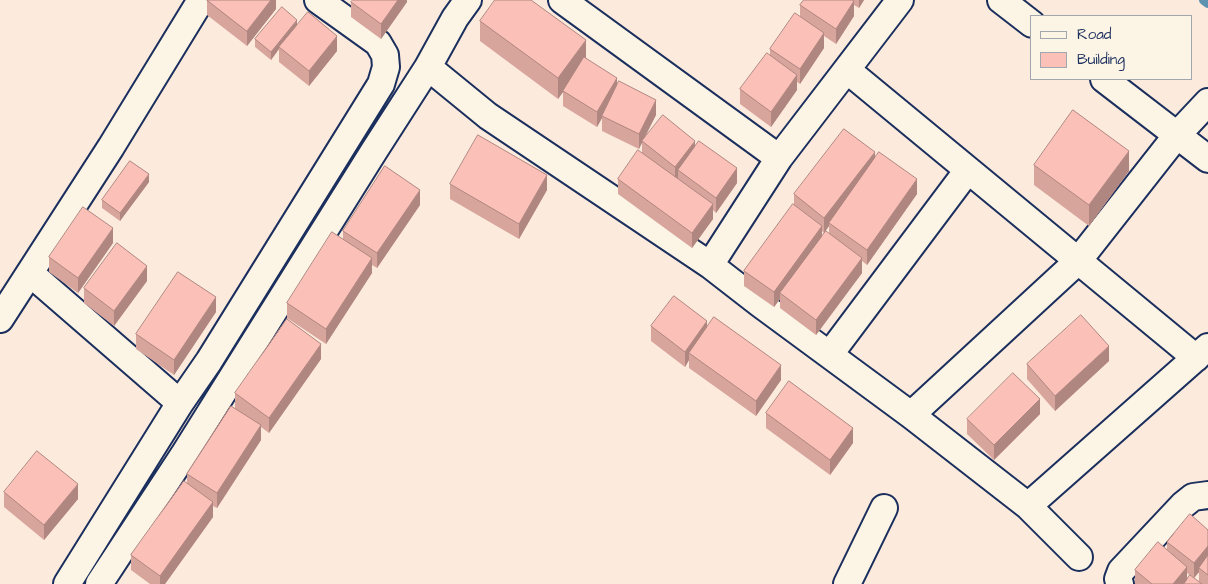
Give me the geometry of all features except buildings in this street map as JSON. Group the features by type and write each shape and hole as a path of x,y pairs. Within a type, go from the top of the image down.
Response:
{"street":[{"path":"0,319 111,147 201,0"},
{"path":"67,584 180,403 209,361 381,84 386,68 385,55 378,43 318,0"},
{"path":"99,584 185,453 428,67 455,18 468,0"},
{"path":"562,0 779,158"},
{"path":"710,265 779,158 900,0"},
{"path":"1001,0 1030,22"},
{"path":"428,67 488,116 710,265 830,354 1028,506 1079,557"},
{"path":"847,70 1078,261 1202,353 1028,506"},
{"path":"1105,80 1208,159"},
{"path":"911,415 1078,261 1177,135 1208,102"},
{"path":"830,354 968,170"},
{"path":"30,273 180,403"},
{"path":"1120,584 1118,579 1120,571 1183,505 1193,497 1208,496"},
{"path":"847,584 884,508"}],"waterway":[{"path":"1204,0 1208,3"}]}
